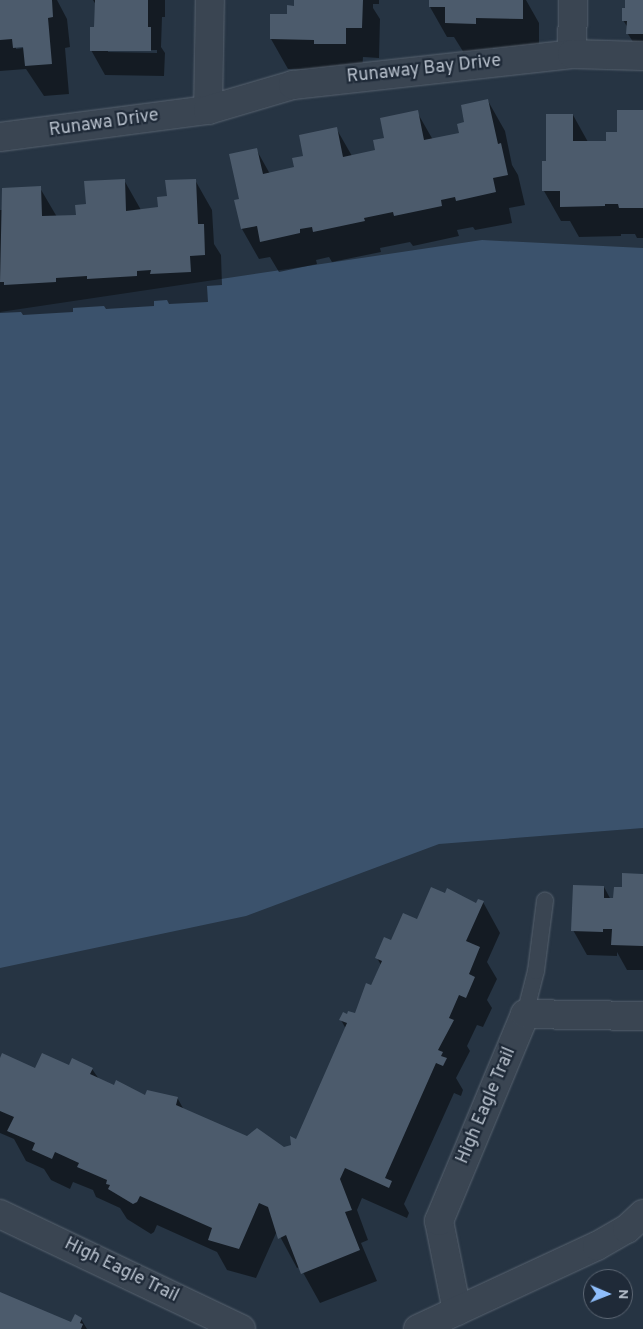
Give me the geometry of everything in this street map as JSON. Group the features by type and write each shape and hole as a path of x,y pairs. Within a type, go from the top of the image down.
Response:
{"street":[{"path":"208,110 210,0"},
{"path":"572,0 572,54"},
{"name":"Runaway Bay Drive","path":"208,110 293,85 572,54 643,56"},
{"name":"Runawa Drive","path":"0,137 208,110"},
{"path":"526,1014 643,1016"},
{"name":"High Eagle Trail","path":"457,1311 439,1221 526,1014"},
{"name":"High Eagle Trail","path":"0,1214 241,1329"},
{"path":"418,1329 597,1246 627,1229 643,1214"}],"lane":[{"path":"526,1014 536,971 545,901"}],"water":[{"path":"482,240 643,248 643,828 439,844 246,916 0,968 0,312"}],"building":[{"path":"0,0 52,0 53,17 48,18 52,64 25,66 23,47 13,48 12,39 0,40"},
{"path":"95,0 148,0 148,27 151,27 151,51 90,51 90,27 94,27"},
{"path":"294,0 363,0 362,28 346,28 346,44 314,44 314,40 270,39 270,14 287,14 287,5 294,6"},
{"path":"429,0 523,0 523,19 476,18 476,24 445,23 445,7 429,7"},
{"path":"625,0 643,0 643,34 626,34 627,21 622,21 622,8 625,8"},
{"path":"488,99 498,144 501,143 508,175 493,178 496,192 456,201 455,197 441,200 442,206 394,216 393,212 364,218 365,221 313,232 312,227 300,229 300,233 260,242 257,226 241,229 234,200 239,199 229,154 257,148 263,174 294,167 292,158 303,156 299,135 337,127 343,157 375,150 373,140 384,138 380,118 418,110 424,140 459,133 457,124 464,122 461,105"},
{"path":"617,110 643,110 643,208 619,208 618,204 560,207 560,191 542,191 542,161 546,161 546,114 573,114 573,141 606,141 606,132 617,132"},
{"path":"125,179 126,211 158,207 157,197 167,196 165,180 196,179 198,224 204,224 205,255 190,256 191,272 150,274 151,270 137,271 137,276 87,279 87,276 56,278 56,282 4,285 4,282 0,282 2,188 41,186 42,216 76,215 75,205 86,204 84,181"},
{"path":"622,873 643,874 643,946 611,945 612,929 603,929 603,932 571,931 573,885 604,886 604,898 613,898 614,887 622,887"},
{"path":"431,887 445,893 447,888 476,903 478,899 484,901 466,941 480,947 469,974 475,977 466,998 459,995 449,1018 454,1020 438,1050 443,1052 441,1056 447,1058 443,1066 436,1063 385,1178 392,1181 389,1188 345,1168 340,1179 352,1210 345,1212 360,1250 301,1274 286,1235 278,1239 268,1207 259,1203 239,1249 208,1240 212,1228 140,1196 137,1202 133,1204 108,1189 110,1185 106,1184 107,1180 77,1167 79,1163 55,1152 52,1159 32,1150 35,1143 7,1131 14,1117 0,1111 0,1058 2,1053 35,1068 42,1053 69,1065 72,1058 93,1068 90,1074 114,1085 116,1080 145,1095 147,1090 178,1097 176,1105 247,1136 257,1128 284,1147 291,1145 290,1136 296,1139 347,1023 339,1020 343,1012 347,1014 348,1011 355,1013 366,983 371,985 382,961 375,958 384,937 391,940 403,913 417,919"},
{"path":"0,1292 71,1322 75,1314 82,1318 80,1323 83,1324 81,1329 0,1329"}]}
